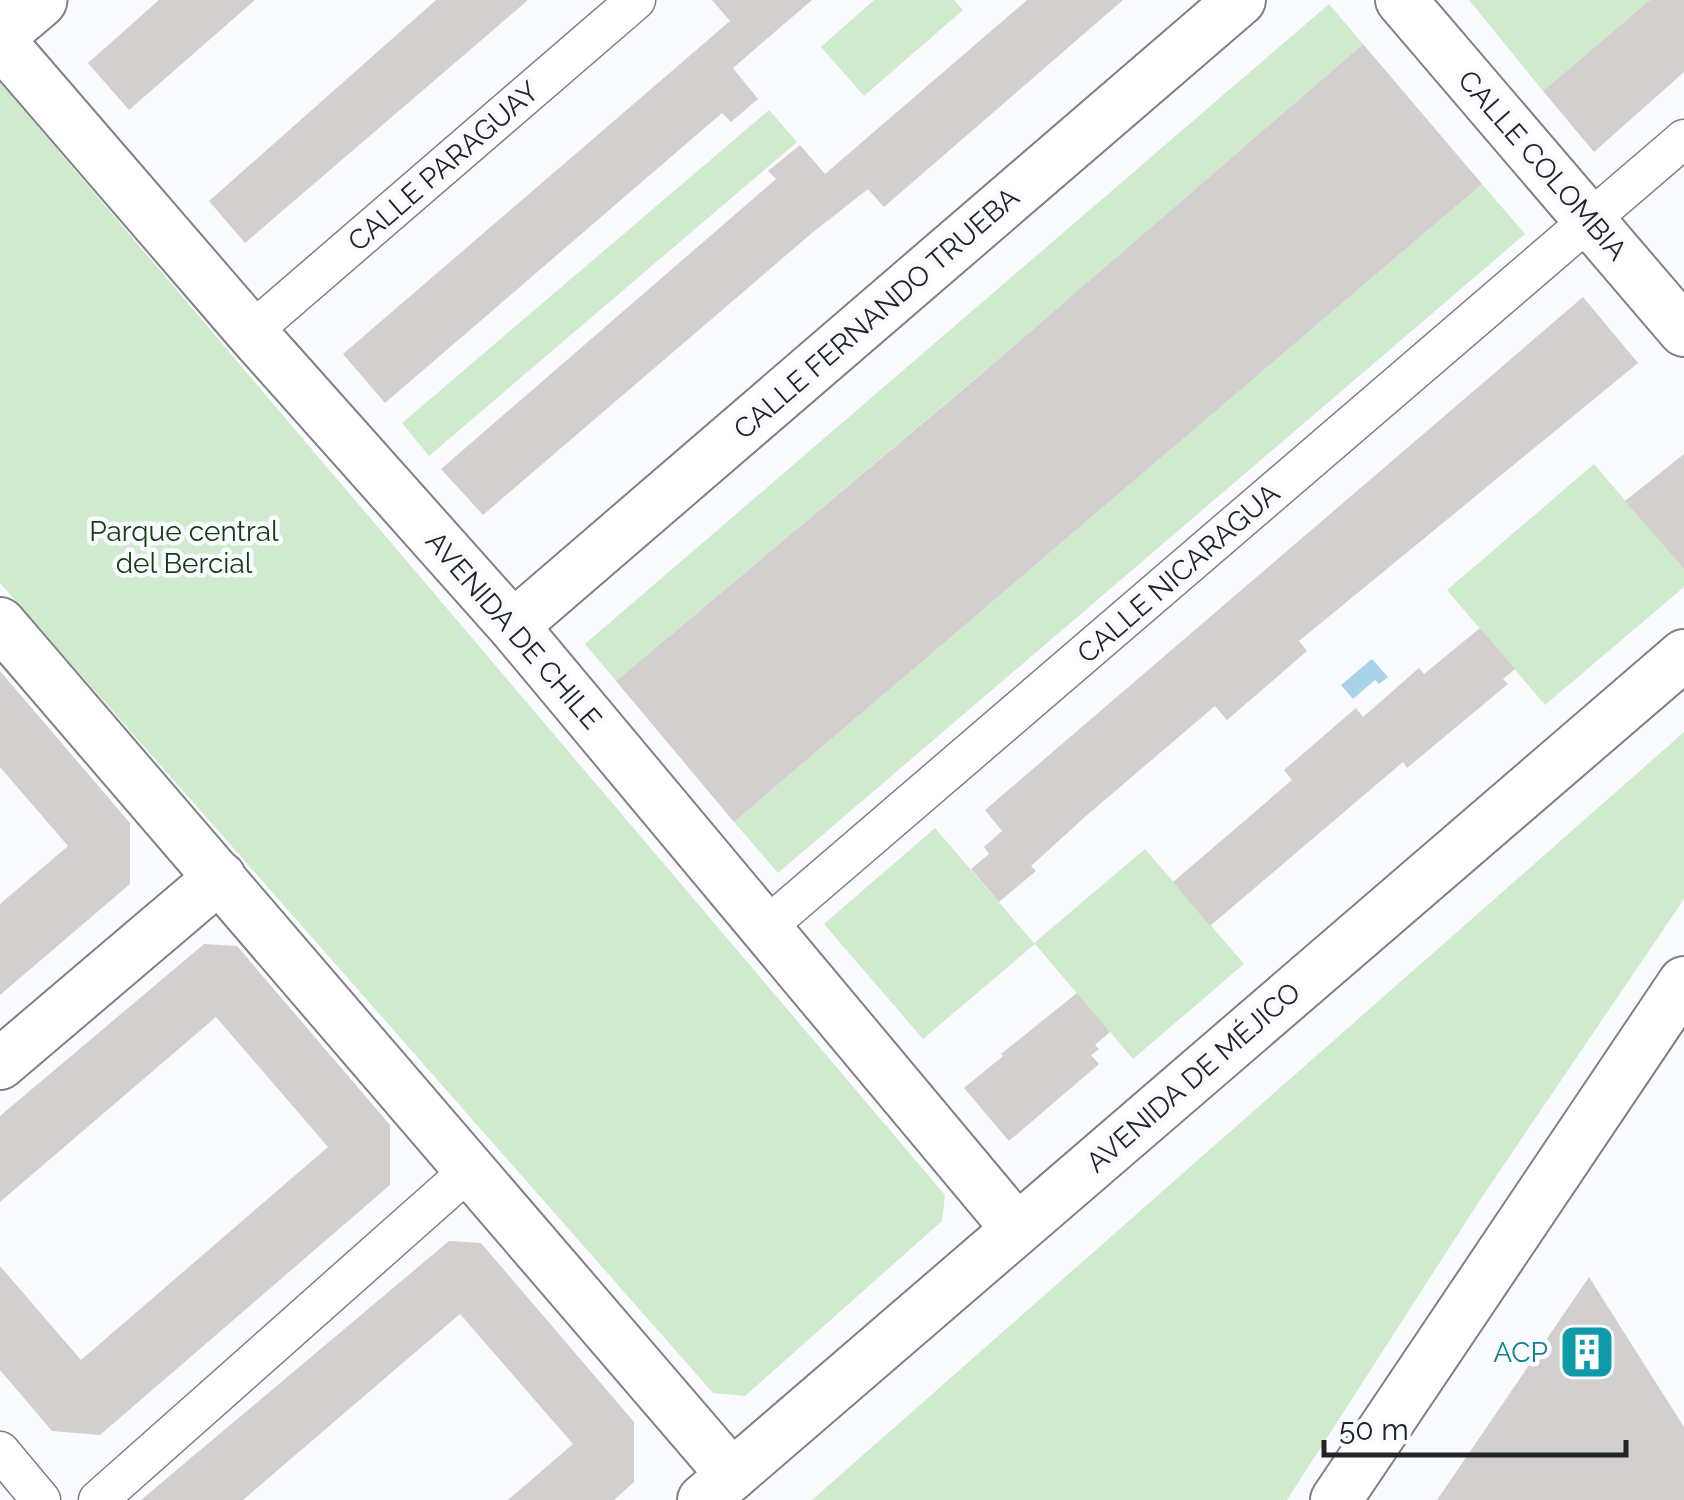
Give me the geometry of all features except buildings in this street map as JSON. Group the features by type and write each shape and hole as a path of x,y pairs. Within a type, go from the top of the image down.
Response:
{"street":[{"path":"0,37 39,0"},
{"name":"CALLE PARAGUAY","path":"251,332 636,0"},
{"name":"CALLE FERNANDO TRUEBA","path":"512,626 1240,0"},
{"name":"CALLE COLOMBIA","path":"1401,0 1684,330"},
{"name":"AVENIDA DE CHILE","path":"0,37 251,332 512,626 1017,1228"},
{"name":"CALLE NICARAGUA","path":"765,928 1684,139"},
{"path":"0,623 471,1169 717,1487"},
{"name":"AVENIDA DE MÉJICO","path":"717,1487 1684,656"},
{"path":"0,1064 220,877"},
{"path":"1336,1500 1684,982"},
{"path":"98,1500 471,1169"},
{"path":"0,1451 41,1500"}],"green space":[{"path":"874,0 954,0 963,10 864,96 821,47"},
{"path":"1469,0 1650,0 1543,91"},
{"path":"1329,4 1363,44 1001,357 616,681 585,644"},
{"name":"Parque central del Bercial","path":"0,82 945,1195 942,1221 745,1396 713,1393 0,583"},
{"path":"769,110 797,142 429,456 402,423"},
{"path":"1482,184 1525,234 778,873 734,822"},
{"path":"1594,464 1684,569 1684,587 1545,705 1447,590"},
{"path":"1684,732 1684,899 1480,1200 1287,1500 812,1500"},
{"path":"935,828 1034,943 1145,849 1244,964 1133,1059 1035,944 923,1039 824,924"}],"water":[{"path":"1372,659 1388,677 1379,684 1375,680 1353,699 1341,685"}],"place":[{"name":"ACP","path":"1587,1352"}]}
